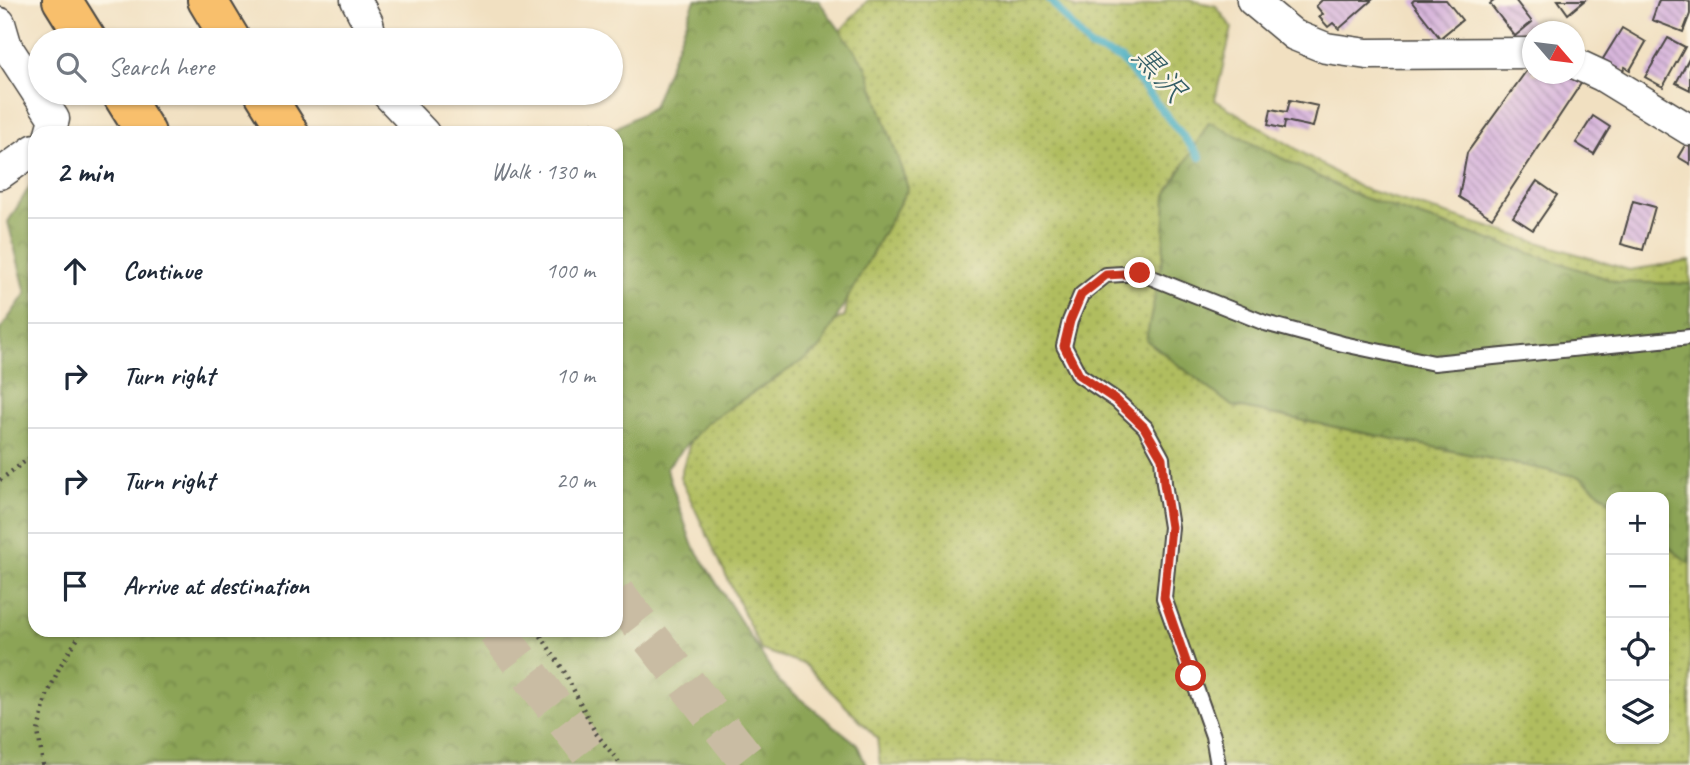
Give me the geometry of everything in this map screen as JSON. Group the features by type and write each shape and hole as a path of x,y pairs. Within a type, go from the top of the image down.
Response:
{"highway":[{"path":"62,0 80,28"},
{"path":"207,0 224,28"},
{"path":"128,105 142,126"},
{"path":"272,105 285,126"}],"street":[{"path":"3,0 0,21 8,47 28,78"},
{"path":"356,0 369,28"},
{"path":"1252,0 1294,35 1326,48 1367,54 1522,53"},
{"path":"1585,68 1690,130"},
{"path":"45,105 54,119 52,126"},
{"path":"396,105 418,126"},
{"path":"0,174 28,154"}],"lane":[{"path":"1218,765 1213,736 1164,598 1171,527 1162,458 1144,427 1116,400 1079,375 1064,346 1070,321 1081,295 1106,275 1140,273 1265,323 1343,344 1434,363 1690,337"}],"path":[{"path":"586,126 595,123"},
{"path":"0,480 28,459"},
{"path":"43,765 38,731 46,698 60,666 78,637"},
{"path":"542,637 564,671 595,732 621,765"}],"green space":[{"path":"695,0 818,0 866,66 908,188 819,350 706,423 666,468 692,544 779,682 857,744 866,765 0,765 0,330 26,293 8,222 28,189 28,637 623,637 623,126 619,126 653,107"},
{"path":"868,0 1062,0 1077,9 1128,11 1167,0 1190,0 1216,6 1232,28 1215,100 1361,188 1629,270 1690,261 1690,765 880,765 877,738 804,664 761,650 680,477 691,439 776,351 845,316 865,185 810,104 841,30"},
{"path":"1209,122 1358,196 1617,282 1690,284 1690,564 1669,547 1669,492 1606,492 1606,498 1580,477 1232,406 1146,340 1163,256 1166,195"}],"building":[{"path":"1322,0 1372,0 1339,29 1333,23 1328,27 1319,17 1323,14 1316,6"},
{"path":"1446,0 1462,20 1440,38 1412,2"},
{"path":"1495,0 1515,0 1531,21 1522,21 1522,30 1515,36 1490,4"},
{"path":"1558,0 1585,0 1568,14"},
{"path":"1659,0 1690,2 1690,14 1683,32 1652,20"},
{"path":"1622,28 1646,42 1630,70 1625,67 1621,74 1601,62"},
{"path":"1668,38 1685,47 1663,87 1645,77"},
{"path":"1690,57 1690,90 1676,83"},
{"path":"1522,77 1522,84 1581,84 1492,218 1459,197 1467,153"},
{"path":"1290,100 1318,106 1313,127 1285,121 1284,129 1268,125 1271,109 1287,112"},
{"path":"1593,116 1610,127 1594,154 1576,143"},
{"path":"1690,137 1690,164 1678,157"},
{"path":"1537,181 1557,195 1533,230 1513,217"},
{"path":"1633,201 1655,207 1643,250 1621,244"}],"waterway":[{"name":"黒沢","path":"1050,0 1090,47 1121,59 1200,157"}],"tunnel":[{"path":"623,603 751,765"},
{"path":"501,637 599,765"}],"route":[{"path":"1140,273 1106,275 1081,295 1070,321 1064,346 1079,375 1116,400 1144,427 1162,458 1171,527 1164,598 1191,676"}]}
